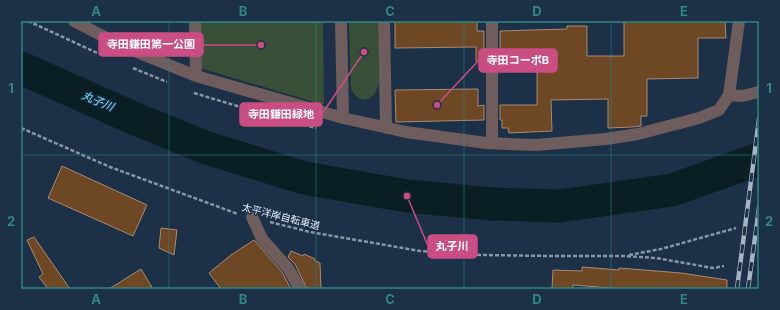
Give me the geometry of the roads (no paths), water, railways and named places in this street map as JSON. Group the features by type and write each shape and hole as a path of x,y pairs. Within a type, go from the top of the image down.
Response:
{"street":[{"path":"74,21 120,46 196,76 343,118 386,128 492,143 535,145 606,139 638,134 699,118 719,110 729,96 739,21"},
{"path":"195,21 196,76"},
{"path":"341,21 343,118"},
{"path":"384,21 386,128"},
{"path":"492,21 492,143"},
{"path":"729,96 742,96 759,92"},
{"path":"252,217 262,239 288,268 300,289"}],"waterway":[{"name":"丸子川","path":"21,68 131,117 204,147 304,178 407,196 492,204 560,206 672,190 759,159"}],"railway":[{"path":"737,289 759,119"},
{"path":"748,289 759,208"}],"place":[{"name":"寺田鎌田第一公園","path":"261,45"},
{"name":"寺田鎌田緑地","path":"364,52"},
{"name":"寺田コーポB","path":"437,105"},
{"name":"丸子川","path":"407,196"}]}
